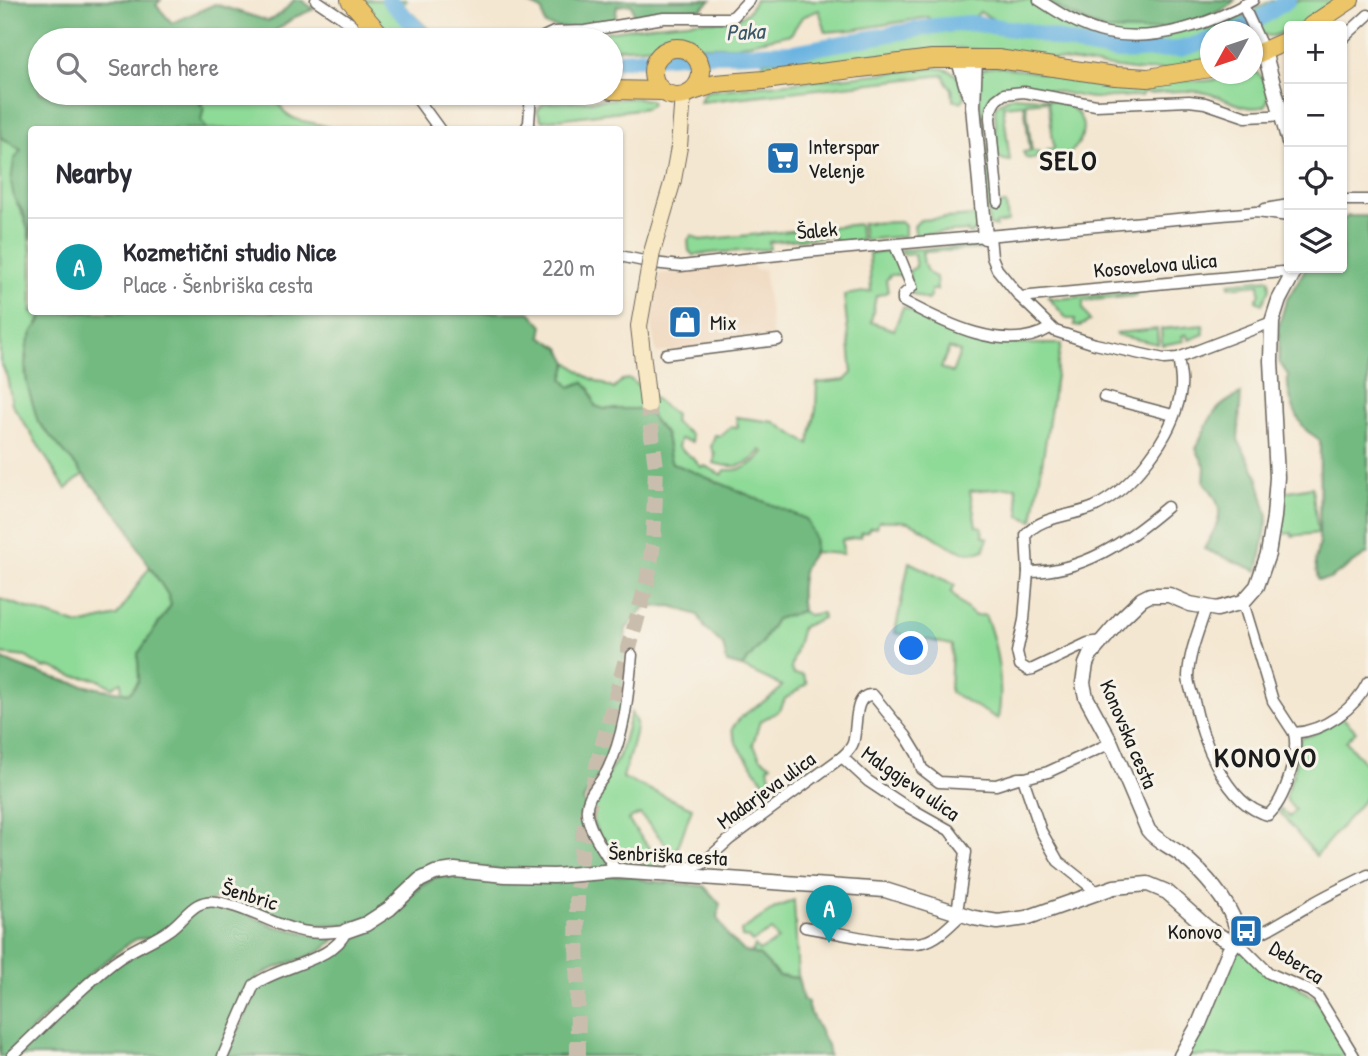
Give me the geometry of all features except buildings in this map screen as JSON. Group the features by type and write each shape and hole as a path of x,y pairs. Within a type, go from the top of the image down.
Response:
{"main road":[{"path":"350,0 374,28"},
{"path":"1318,21 1350,0"},
{"path":"1263,51 1284,42"},
{"path":"623,90 646,85 675,47 697,78 673,180 652,252 639,326 648,405"},
{"path":"657,72 668,95 697,78 764,80 896,62 998,59 1147,78 1200,70"}],"street":[{"path":"316,0 355,28"},
{"path":"603,28 664,18 729,18 749,0"},
{"path":"1039,0 1066,17 1106,33 1124,35 1147,35 1187,28 1248,7"},
{"path":"1347,34 1368,15"},
{"path":"967,59 992,257 997,269 1050,328 1095,344 1164,359 1178,358 1272,322"},
{"path":"1263,64 1284,112"},
{"path":"999,202 990,118 992,107 1004,94 1024,92 1096,105 1189,101 1205,103 1245,117 1284,116"},
{"path":"422,105 437,126"},
{"path":"527,126 530,105"},
{"path":"1347,206 1368,200"},
{"path":"1347,201 1356,202"},
{"path":"1256,212 1284,206"},
{"path":"1256,212 1284,215"},
{"name":"Šalek","path":"623,257 681,265 1256,212"},
{"path":"895,245 912,287 903,295 903,302 964,331 1022,338 1032,337 1050,328"},
{"name":"Kosovelova ulica","path":"1020,297 1284,272"},
{"path":"1206,608 1192,651 1188,677 1201,731 1220,771 1233,790 1258,813 1268,815 1275,810 1291,772 1296,742 1294,733 1273,701 1242,602 1251,595 1262,574 1274,517 1277,477 1271,361 1272,322 1279,300 1294,273"},
{"path":"666,354 778,340"},
{"path":"1101,641 1088,643 1033,669 1024,669 1018,660 1017,652 1024,620 1028,572 1026,534 1035,525 1094,506 1116,492 1150,458 1166,434 1181,393 1178,358"},
{"path":"1104,397 1173,415"},
{"path":"1028,572 1057,571 1087,561 1135,534 1167,508"},
{"name":"Konovska cesta","path":"1237,941 1237,927 1221,898 1186,859 1172,847 1155,839 1148,830 1111,743 1086,697 1083,682 1086,664 1101,641 1132,608 1150,595 1169,595 1206,608 1225,609 1242,602"},
{"path":"616,871 588,821 586,810 589,796 605,775 616,753 627,702 632,655"},
{"path":"1294,733 1304,732 1334,719 1362,695 1368,682"},
{"name":"Malgajeva ulica","path":"959,913 966,852 958,840 949,830 868,781 842,757 852,747 858,725 859,703 863,697 873,695 906,736 922,769 939,782 996,785 1048,772 1111,743"},
{"name":"Madarjeva ulica","path":"616,871 635,866 661,871 686,869 702,863 730,839 842,757"},
{"path":"1023,778 1041,831 1058,861 1097,892"},
{"name":"Šenbriška cesta","path":"346,931 366,924 389,909 420,880 435,873 455,870 554,876 616,871 885,890 998,922 1016,920 1097,892 1135,884 1156,886 1167,892 1211,931 1225,939 1237,941"},
{"path":"1181,1056 1199,1024 1229,951 1237,941 1271,929 1306,907 1368,875"},
{"name":"Šenbric","path":"12,1056 116,961 160,936 205,901 240,908 289,928 309,932 346,931"},
{"path":"805,927 902,943 924,942 943,931 959,913"},
{"path":"223,1056 254,985 263,978 323,954 336,946 346,931"},
{"name":"Deberca","path":"1237,941 1269,972 1318,997 1354,1056"}],"shaded area":[{"path":"753,263 755,270 764,269 773,338 657,353 652,330 652,308 659,274"}],"green space":[{"path":"0,0 161,0 156,5 172,23 215,4 268,21 282,13 294,0 301,0 314,9 279,28 28,28 28,105 201,105 204,107 201,121 205,126 28,126 28,229 24,214 14,198 11,182 14,160 21,150 0,136"},
{"path":"358,0 382,0 409,28 382,28"},
{"path":"393,0 407,0 403,5 427,28 422,28"},
{"path":"521,0 711,0 701,9 635,17 631,4 617,6 615,22 571,28 545,25 542,10"},
{"path":"755,0 1035,0 1221,19 1244,16 1247,21 1200,21 1200,39 1165,46 1119,48 1088,44 1088,39 995,20 980,12 972,20 933,23 929,17 826,32 819,10 802,17 791,34 736,46 623,48 623,29 698,21 734,21 748,12"},
{"path":"1041,0 1235,0 1225,9 1195,22 1145,31 1103,30"},
{"path":"1272,0 1284,0 1252,19 1250,15 1254,10"},
{"path":"1298,0 1337,0 1306,21 1284,21 1284,31 1275,35 1267,36 1263,33 1263,22"},
{"path":"967,27 986,29 1081,49 1120,54 1166,53 1200,46 1200,60 1179,68 1140,71 954,48 765,72 763,61"},
{"path":"994,66 1103,82 1190,80 1200,81 1200,84 1263,84 1263,80 1268,96 1265,106 1257,108 1192,91 1144,91 1141,96 1092,98 1021,86 1008,87 997,91 986,106 985,131 990,163 986,163 979,92 981,70"},
{"path":"937,68 950,71 957,77 965,98 961,102 953,100 952,89 944,75 700,102 703,94 708,91"},
{"path":"1013,96 1052,100 1073,109 1080,116 1083,125 1079,142 1074,149 1067,154 1049,155 1047,150 1054,148 1048,101 1026,103 1032,151 1038,151 1039,154 1034,159 1026,158 1023,152 1030,151 1024,104 1003,106 1010,161 1001,159 997,155 995,108"},
{"path":"623,99 650,100 652,104 646,108 542,121 537,111 542,105 623,105"},
{"path":"199,105 280,105 290,117 325,126 205,126 201,121"},
{"path":"0,137 21,150 14,198 28,232 28,315 41,315 27,346 27,383 32,400 49,431 84,474 66,489 12,404 7,377 0,360"},
{"path":"990,167 995,204 1006,204 1008,222 996,224 996,227 989,225 985,187 986,168"},
{"path":"1368,216 1368,553 1330,579 1318,580 1315,562 1319,543 1320,441 1306,430 1292,404 1288,375 1279,362 1279,325 1286,301 1303,273 1347,273 1347,217"},
{"path":"977,217 979,228 969,235 968,231 920,234 920,238 916,237 914,226 920,220"},
{"path":"901,222 905,226 905,236 864,240 862,223"},
{"path":"859,224 861,240 835,243 834,236 769,242 770,249 694,256 689,251 688,240 692,235 700,240"},
{"path":"981,246 985,249 922,252 927,270 936,277 937,290 931,290 931,297 927,300 911,293 909,271 916,267 914,254 904,255 900,250"},
{"path":"894,251 905,275 891,275 886,280 888,292 876,296 871,322 894,330 903,307 961,336 1022,344 1061,344 1033,521 1020,516 1016,487 970,491 976,526 982,527 983,536 988,538 984,550 965,552 905,521 879,521 877,527 861,533 861,537 842,540 843,554 814,552 805,519 672,463 665,434 648,409 604,409 595,406 590,389 570,387 563,379 568,362 586,376 614,389 622,380 630,379 675,415 674,422 691,435 692,442 680,439 678,447 701,467 705,466 722,475 725,470 747,467 764,452 761,450 751,460 740,465 714,463 715,454 711,447 715,435 721,436 731,427 738,427 736,417 774,422 809,444 816,409 817,383 845,380 852,373 844,295 871,291 869,253","holes":["949,348 960,352 952,373 941,368"]},
{"path":"1269,279 1270,289 1262,304 1256,301 1260,293 1259,284 1229,287 1229,283"},
{"path":"1136,292 1136,296 1083,301 1083,309 1090,321 1080,326 1074,325 1075,319 1067,319 1047,296 1055,299"},
{"path":"42,315 533,315 543,326 541,336 560,348 568,362 563,379 570,387 583,382 590,389 595,406 604,409 648,409 665,434 672,463 806,519 815,547 802,577 802,611 776,619 761,644 742,667 727,663 723,645 705,628 698,615 672,606 645,607 626,629 621,701 623,718 613,752 583,800 612,867 555,874 455,866 382,910 353,924 316,925 278,921 218,897 151,938 137,939 128,944 92,972 5,1056 0,1056 0,658 64,680 130,693 139,680 138,654 171,605 168,595 139,550 127,525 38,422 27,384 26,367 27,345"},
{"path":"1203,325 1204,334 1189,340 1186,334 1182,336 1184,341 1162,345 1161,329"},
{"path":"1157,329 1158,344 1116,335 1116,333"},
{"path":"1241,394 1238,440 1257,475 1268,517 1258,571 1204,549 1217,522 1219,507 1212,491 1204,482 1205,466 1196,449 1212,416 1223,404"},
{"path":"1312,487 1318,533 1292,536 1292,533 1281,534 1277,493"},
{"path":"909,562 955,585 951,592 960,603 975,616 985,615 999,667 998,719 950,692 952,645 895,633"},
{"path":"150,566 171,605 138,654 139,680 130,693 122,692 121,682 112,687 97,679 72,676 51,667 43,668 26,657 0,654 0,599 79,625 117,616"},
{"path":"802,611 808,615 822,613 823,618 802,627 791,668 794,674 803,675 807,684 785,699 776,713 760,721 753,744 760,757 771,765 768,767 770,790 737,745 732,729 743,715 771,697 782,686 742,667 761,644 776,619"},
{"path":"631,713 636,727 623,778 692,808 675,855 640,814 628,820 664,867 633,861 622,867 616,863 592,822 591,811 595,795 619,756"},
{"path":"1342,717 1356,731 1346,741 1368,767 1368,795 1316,856 1277,812 1280,809 1290,817 1295,810 1285,798 1294,772 1300,738 1312,735"},
{"path":"627,875 649,881 704,886 720,904 718,919 729,937 744,951 760,956 779,976 798,978 803,1000 808,1002 808,1008 827,1045 829,1056 226,1056 261,982 324,956 436,877"},
{"path":"794,900 798,978 779,976 760,956 751,953 755,946 759,951 778,940 772,930 752,942 749,938 742,937 741,931 775,908"},
{"path":"231,907 274,926 335,939 314,954 275,968 252,981 243,991 217,1056 17,1056 96,977 197,908"},
{"path":"1240,949 1315,998 1352,1056 1186,1056 1232,952"}],"waterway":[{"name":"Paka","path":"389,0 416,28"},
{"name":"Paka","path":"1256,21 1288,0"},
{"name":"Paka","path":"623,60 680,55 793,52 935,26 970,23 1028,31 1119,52 1180,49 1200,43"}],"tunnel":[{"path":"578,1056 577,890 585,824 598,762 647,582 653,544 656,467 648,405"}],"place":[{"name":"Interspar Velenje","path":"783,158"},
{"name":"Mix","path":"685,322"},
{"name":"Konovo","path":"1246,931"},
{"name":"Kozmetični studio Nice","path":"829,943"}],"district":[{"name":"SELO","path":"1069,160"},
{"name":"KONOVO","path":"1266,757"}]}
